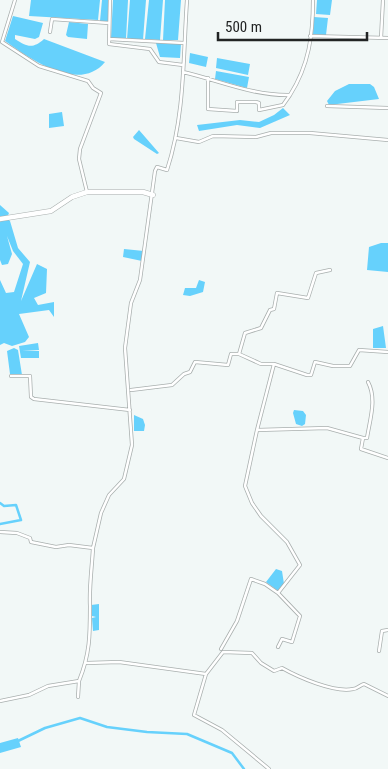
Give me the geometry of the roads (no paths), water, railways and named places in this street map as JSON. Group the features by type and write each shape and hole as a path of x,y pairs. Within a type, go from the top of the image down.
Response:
{"street":[{"path":"15,0 2,42 39,66 88,81 93,88 101,93 80,149 79,160 87,192"},
{"path":"110,0 110,45 150,49 159,62 183,65"},
{"path":"78,697 79,682 87,663 91,630 90,605 93,548 109,494 124,478 132,445 125,348 131,304 140,280 155,171 157,167 167,170 176,138 187,0"},
{"path":"208,78 208,109 237,111 237,102 259,102 259,110 283,105 307,65 311,45 313,0"},
{"path":"381,38 383,0"},
{"path":"50,32 52,19 109,23"},
{"path":"310,36 388,38"},
{"path":"109,39 184,43"},
{"path":"182,72 220,83 277,95 290,95"},
{"path":"327,106 388,108"},
{"path":"176,138 200,142 213,136 256,137 271,133 302,133 388,140"},
{"path":"0,219 51,210 72,197 87,192 143,192 153,195"},
{"path":"240,354 245,334 261,328 270,310 274,308 277,293 308,298 316,273 330,270"},
{"path":"131,390 172,385 184,374 190,372 195,362 228,365 230,354 240,354 261,364 274,364 297,373 312,374 315,362 333,366 340,364 350,366 359,350 388,352"},
{"path":"274,364 245,486 261,516 287,542 300,565 278,593"},
{"path":"11,376 30,376 31,396 34,399 130,410"},
{"path":"368,382 373,391 373,399 366,438 363,438 361,449 388,458"},
{"path":"257,430 327,428 363,438"},
{"path":"0,532 17,533 30,538 31,542 44,546 69,545 93,548"},
{"path":"221,649 237,621 251,579 265,584 278,593 300,616 292,642 282,638 278,647"},
{"path":"379,651 382,631 388,630"},
{"path":"269,769 222,730 194,715 206,674 222,652 252,653 260,663 274,672 282,668 314,684 355,689 364,684 388,696"},
{"path":"87,663 119,662 206,674"},
{"path":"0,701 30,695 48,686 79,682"}],"water":[{"path":"31,0 100,0 98,20 29,16"},
{"path":"102,0 109,0 108,21 100,21"},
{"path":"113,0 128,0 126,39 111,38"},
{"path":"130,0 146,0 143,40 127,39"},
{"path":"149,0 163,0 160,40 145,39"},
{"path":"165,0 181,0 178,40 163,40"},
{"path":"317,0 332,0 330,15 316,14"},
{"path":"13,16 43,23 39,37 35,39 15,35 15,39 23,44 33,46 44,39 105,62 94,71 82,75 68,74 40,64 5,41"},
{"path":"314,17 328,18 326,35 313,34"},
{"path":"69,22 88,24 87,39 68,37 66,35"},
{"path":"156,43 181,44 180,58 160,57"},
{"path":"190,53 208,57 206,67 189,63"},
{"path":"217,58 250,64 248,75 216,68"},
{"path":"216,71 249,77 247,88 215,79"},
{"path":"349,84 370,84 374,87 379,99 329,105 327,101 335,91"},
{"path":"283,108 290,115 260,128 237,125 199,131 197,125 240,120 259,122 274,115"},
{"path":"62,112 64,126 49,128 49,114"},
{"path":"139,130 159,153 157,154 134,139 133,137"},
{"path":"0,205 9,213 7,218 10,221 18,248 30,262 21,301 37,264 47,269 46,293 34,298 38,305 54,302 54,317 49,310 19,314 29,337 25,342 12,346 4,343 0,345 0,280 6,293 14,292 23,264 13,251 7,236 12,254 8,264 2,265 0,260"},
{"path":"388,243 388,272 367,270 369,247"},
{"path":"124,249 144,251 142,261 123,257"},
{"path":"199,280 205,282 203,292 190,296 183,295 185,288 196,288"},
{"path":"383,326 386,348 373,348 373,329"},
{"path":"38,343 39,350 22,350 39,351 39,358 21,358 19,346"},
{"path":"14,348 18,350 22,375 10,374 7,351"},
{"path":"294,410 303,411 306,415 305,424 302,426 296,424"},
{"path":"134,415 143,419 144,431 134,431"},
{"path":"276,569 282,571 284,584 278,591 266,582"},
{"path":"99,604 99,630 93,631 92,618 96,617 92,616 91,605"},
{"path":"18,738 21,747 0,753 0,743"}],"waterway":[{"path":"0,503 4,506 16,505 21,520 0,524"},
{"path":"18,741 45,728 80,718 107,727 187,734 232,753 244,769"}]}
